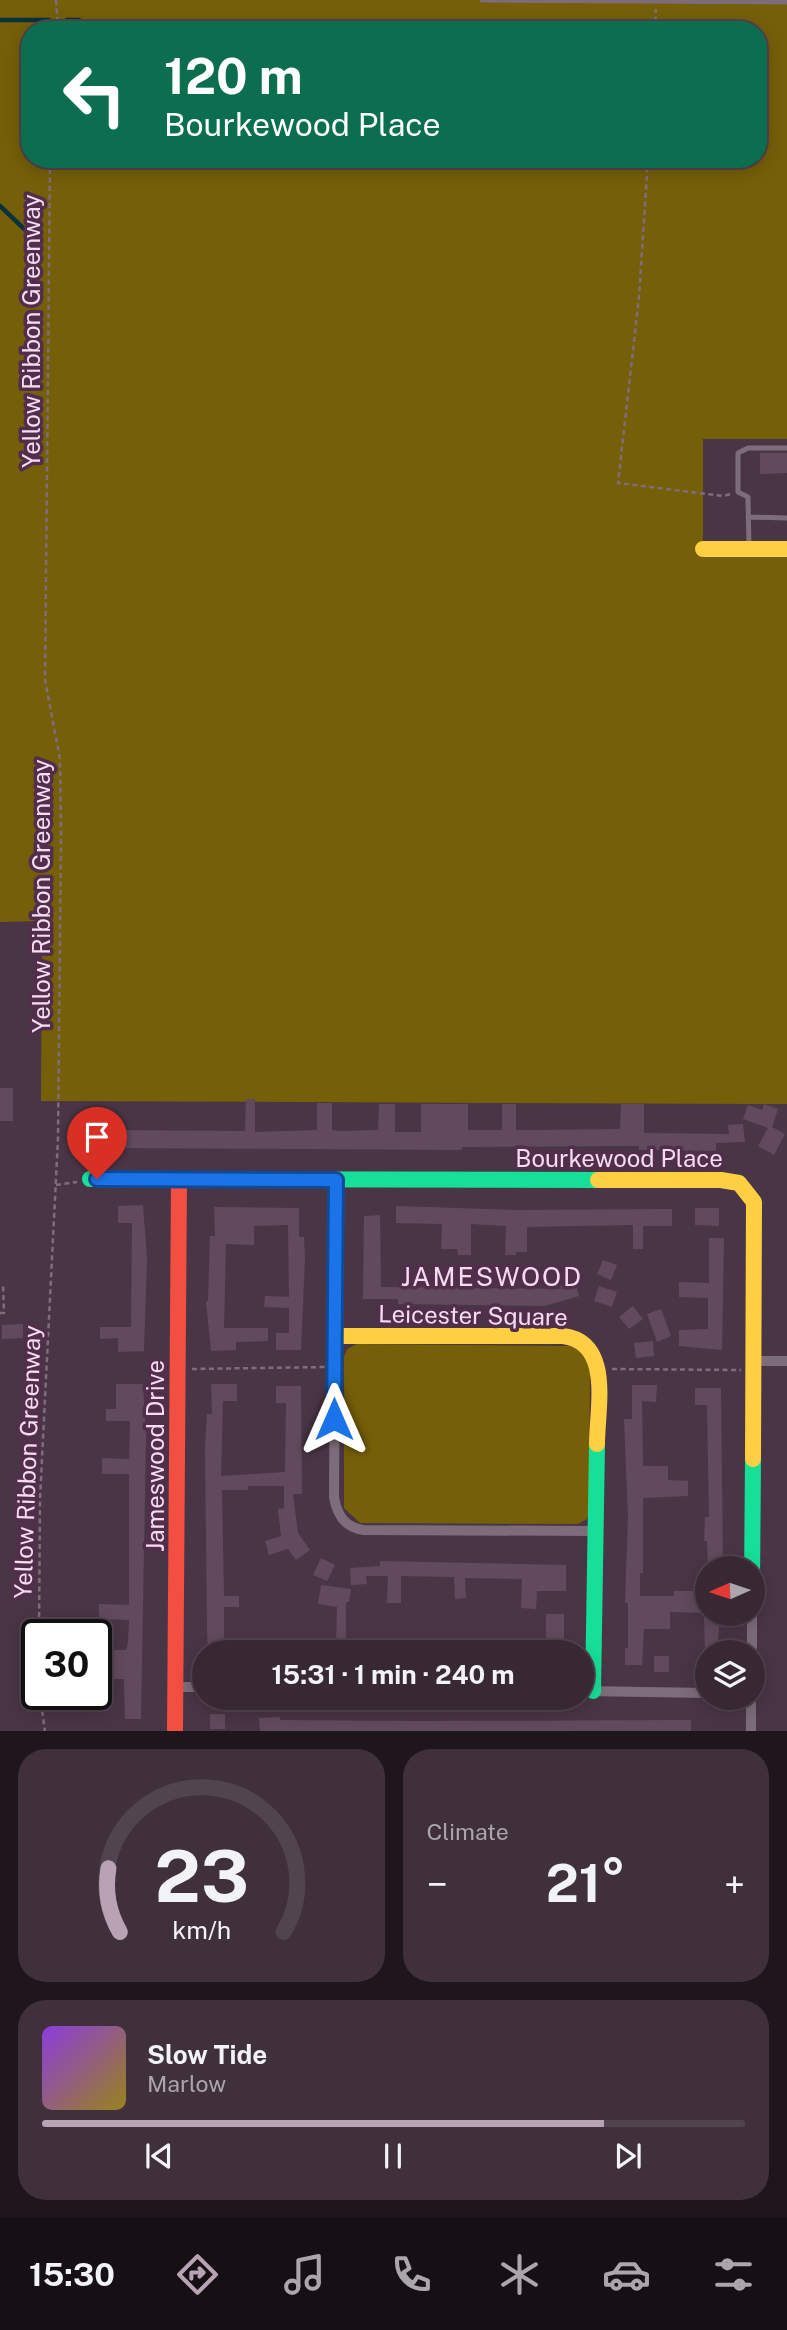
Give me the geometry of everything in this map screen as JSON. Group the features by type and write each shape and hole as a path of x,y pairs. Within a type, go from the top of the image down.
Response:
{"street":[{"path":"703,549 787,550"},
{"name":"Bourkewood Place","path":"90,1179 721,1180 739,1184 749,1192 756,1210 752,1556"},
{"path":"336,1180 334,1497 336,1509 347,1524 364,1531 597,1531"},
{"name":"Jameswood Drive","path":"176,1731 179,1181"},
{"name":"Leicester Square","path":"335,1336 571,1336 587,1344 598,1368"},
{"path":"755,1365 787,1361"},
{"path":"591,1640 597,1531 598,1368"},
{"path":"176,1687 192,1687"},
{"path":"594,1691 695,1693"},
{"path":"751,1710 751,1731"}],"lane":[{"path":"482,0 787,2"},
{"path":"749,549 748,498 738,492 740,451 748,448 787,447"},
{"path":"748,517 787,518"}],"path":[{"path":"56,0 57,21"},
{"path":"656,1 656,21"},
{"name":"Yellow Ribbon Greenway","path":"39,1619 40,1499 56,1185 61,773 45,680 50,168"},
{"path":"647,168 639,297 618,483 723,496 738,492"},
{"path":"56,1185 90,1179"},
{"path":"0,1313 4,1313 3,1283"},
{"path":"598,1368 755,1365"},
{"path":"178,1369 335,1367"},
{"path":"42,1710 45,1731"}],"shaded area":[{"path":"0,0 787,0 787,439 703,439 703,548 787,549 787,1104 41,1101 42,921 0,922"},
{"path":"357,1344 570,1346 584,1352 590,1368 587,1519 578,1524 360,1523 344,1508 344,1357 347,1349"}],"building":[{"path":"760,453 787,453 787,473 760,474"},
{"path":"0,1088 13,1088 13,1121 0,1121"},
{"path":"246,1099 255,1099 255,1132 317,1130 317,1103 332,1103 332,1130 340,1131 378,1130 379,1104 395,1104 395,1132 421,1132 421,1104 468,1104 468,1130 502,1130 502,1104 516,1104 516,1130 533,1130 620,1129 621,1104 644,1104 644,1133 729,1134 728,1125 743,1124 745,1142 716,1143 716,1151 639,1150 639,1146 462,1147 462,1150 103,1148 103,1130 245,1131"},
{"path":"764,1104 778,1109 772,1127 785,1134 774,1155 758,1146 768,1128 743,1119 748,1105 762,1110"},
{"path":"143,1205 147,1259 144,1351 118,1352 118,1338 100,1339 100,1327 131,1327 132,1223 118,1223 118,1206"},
{"path":"396,1206 514,1210 672,1209 672,1226 643,1226 643,1249 633,1249 633,1225 527,1227 527,1252 505,1255 506,1226 471,1224 471,1255 458,1255 457,1249 441,1249 442,1224 396,1223"},
{"path":"214,1207 299,1208 299,1237 304,1237 305,1259 301,1350 276,1350 276,1333 289,1333 289,1308 264,1307 265,1296 289,1297 288,1225 254,1226 254,1245 226,1244 224,1328 268,1328 268,1341 236,1342 236,1350 211,1351 206,1301 210,1236 215,1236"},
{"path":"695,1208 719,1208 719,1226 695,1225"},
{"path":"380,1215 381,1287 561,1289 560,1286 575,1281 579,1296 545,1306 398,1304 398,1299 363,1299 364,1216"},
{"path":"709,1238 724,1238 722,1350 679,1346 679,1330 708,1329 708,1298 679,1297 679,1282 709,1283"},
{"path":"603,1260 617,1265 611,1280 597,1274"},
{"path":"599,1286 617,1292 612,1307 594,1301"},
{"path":"633,1306 643,1319 629,1329 619,1317"},
{"path":"661,1309 671,1336 657,1342 647,1314"},
{"path":"23,1324 23,1338 2,1339 2,1325"},
{"path":"653,1341 654,1356 636,1358 634,1343"},
{"path":"116,1384 143,1384 146,1437 141,1719 125,1719 124,1679 112,1679 112,1650 126,1650 129,1620 99,1619 99,1604 129,1605 129,1474 102,1474 102,1458 129,1459 130,1421 106,1421 106,1409 116,1409"},
{"path":"211,1384 237,1384 237,1401 223,1401 221,1476 285,1472 286,1403 276,1403 276,1386 301,1386 302,1494 293,1494 298,1533 310,1550 296,1560 288,1549 269,1555 265,1541 281,1536 278,1509 284,1508 284,1486 248,1486 248,1490 222,1490 224,1596 239,1596 239,1607 224,1607 224,1640 207,1640 205,1446 207,1414 212,1414"},
{"path":"632,1385 657,1385 656,1402 642,1401 643,1466 668,1466 668,1480 688,1481 688,1496 643,1498 643,1573 640,1573 640,1596 674,1596 674,1591 695,1591 695,1613 670,1612 670,1629 644,1629 642,1665 625,1665 625,1648 628,1648 628,1603 625,1603 628,1517 624,1419 632,1419"},
{"path":"695,1388 721,1388 723,1556 708,1556 707,1541 704,1541 705,1517 709,1517 707,1405 695,1405"},
{"path":"321,1558 335,1565 327,1581 313,1575"},
{"path":"380,1561 566,1565 566,1591 537,1591 536,1609 521,1608 522,1579 465,1578 466,1598 455,1599 454,1577 401,1576 401,1603 387,1603 388,1576 366,1576 367,1584 351,1585 350,1568 380,1566"},
{"path":"321,1585 351,1589 349,1602 346,1602 346,1639 446,1640 336,1640 337,1607 318,1604"},
{"path":"546,1614 564,1614 564,1640 546,1640"},
{"path":"704,1626 719,1626 718,1640 705,1640"},
{"path":"654,1656 669,1656 669,1672 654,1672"},
{"path":"210,1714 225,1714 225,1729 210,1729"},
{"path":"259,1718 415,1721 691,1720 691,1731 260,1731"}],"waterway":[{"path":"0,20 49,20"},
{"path":"67,20 79,20"},
{"path":"0,206 39,243"}],"traffic: fast":[{"path":"90,1179 598,1180"},
{"path":"594,1640 597,1444"},
{"path":"752,1556 753,1459"}],"traffic: slow":[{"path":"703,549 787,549"},
{"path":"598,1180 721,1180 739,1183 754,1202 753,1459"},
{"path":"335,1336 563,1336 579,1341 589,1350 596,1363 599,1379 597,1444"}],"traffic: jam":[{"path":"175,1731 179,1181"}],"district":[{"name":"JAMESWOOD","path":"492,1276"}],"route":[{"path":"97,1179 336,1180 334,1419"}]}
